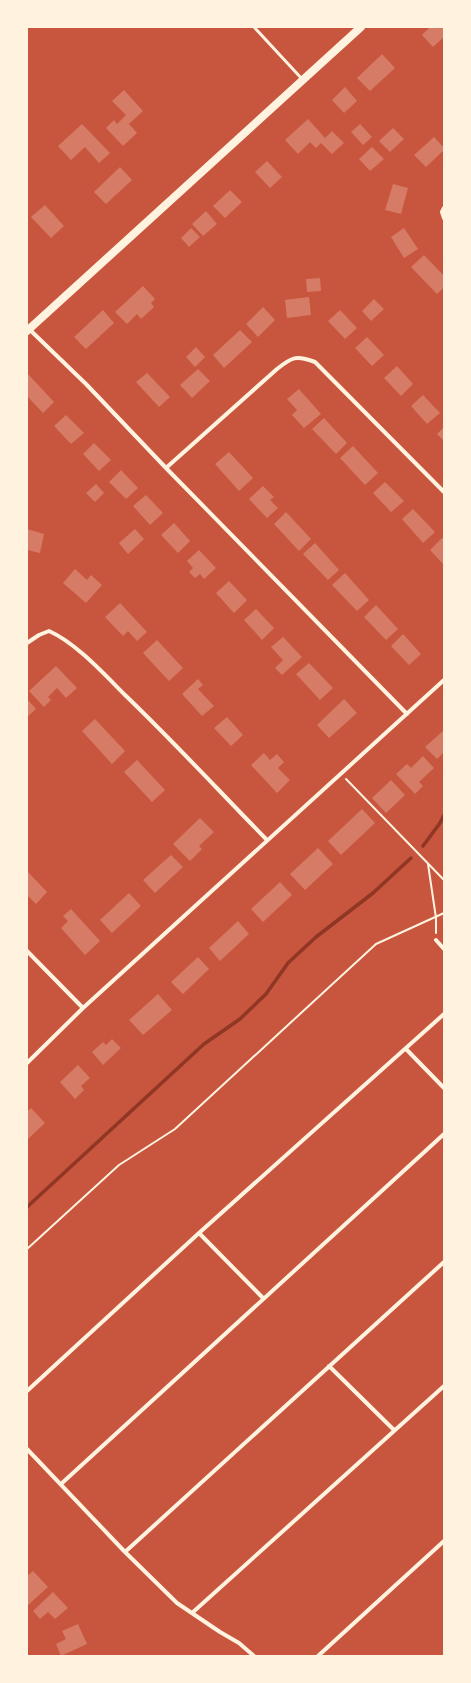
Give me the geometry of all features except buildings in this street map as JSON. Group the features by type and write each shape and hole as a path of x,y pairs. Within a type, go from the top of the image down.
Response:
{"main road":[{"path":"28,330 361,27"}],"street":[{"path":"444,208 442,212 444,218"},
{"path":"28,330 86,384 166,468 407,714"},
{"path":"166,468 277,369 289,360 302,357 315,362 444,492"},
{"path":"27,643 39,635 49,631 60,636 113,682 267,840"},
{"path":"27,1063 83,1008 444,680"},
{"path":"436,940 444,949"},
{"path":"27,951 83,1008"},
{"path":"27,1391 199,1233 444,1014"},
{"path":"406,1048 444,1088"},
{"path":"60,1484 444,1134"},
{"path":"199,1233 263,1298"},
{"path":"125,1552 444,1262"},
{"path":"329,1366 394,1430"},
{"path":"192,1613 444,1386"},
{"path":"27,1449 125,1552 177,1603 239,1643 254,1656"},
{"path":"318,1656 444,1541"}],"lane":[{"path":"254,27 303,80"}],"path":[{"path":"341,774 444,880"},
{"path":"428,864 436,918 436,940"},
{"path":"27,1249 119,1165 175,1129 376,944 436,918 444,913"}],"waterway":[{"path":"423,846 444,815"},
{"path":"27,1207 204,1044 240,1019 266,994 288,963 316,937 373,893 411,858"}]}
